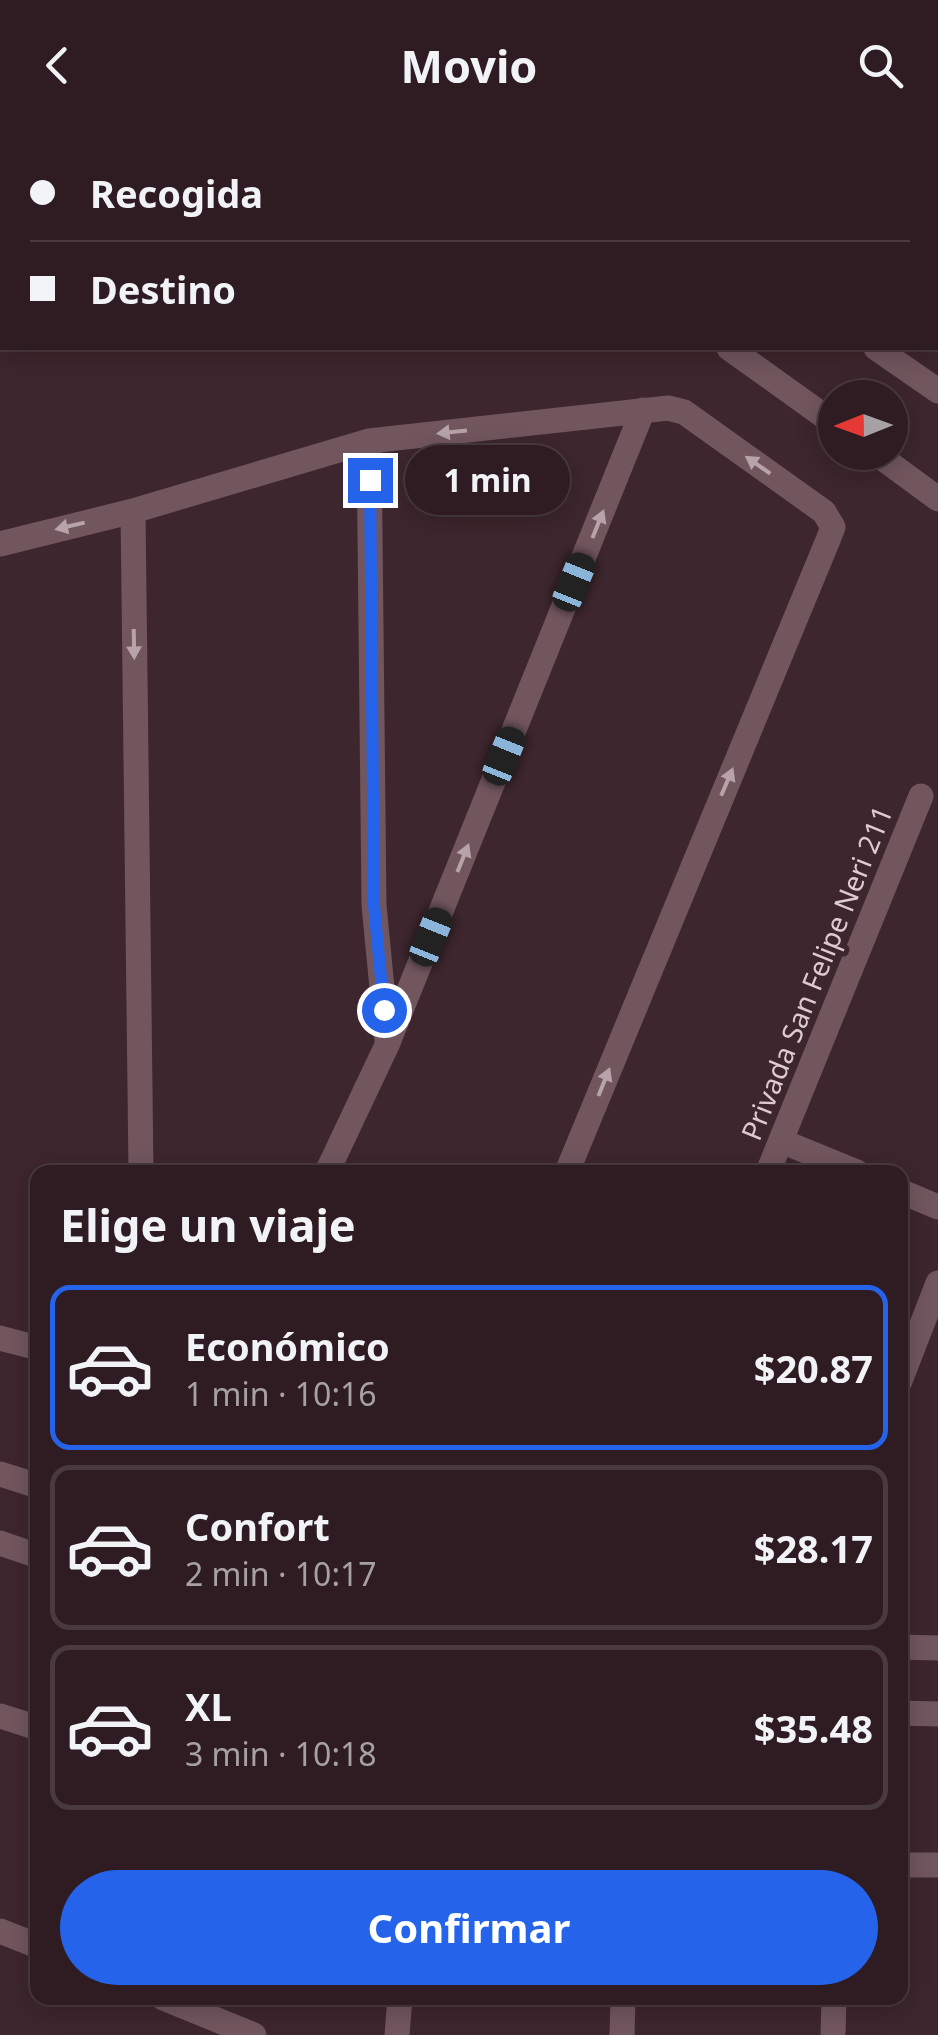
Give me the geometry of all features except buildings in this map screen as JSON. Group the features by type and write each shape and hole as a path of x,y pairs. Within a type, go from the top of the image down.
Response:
{"street":[{"path":"732,350 818,412"},
{"path":"879,350 938,392"},
{"path":"0,544 133,511 369,441 668,408 684,412 824,512 833,527 570,1165"},
{"path":"330,1165 387,1046 644,410"},
{"path":"369,441 374,905 387,1046"},
{"path":"899,470 938,499"},
{"path":"133,511 141,1165"},
{"name":"Privada San Felipe Neri 211","path":"771,1165 921,796"},
{"path":"781,1140 840,1165"},
{"path":"908,1193 938,1206"},
{"path":"908,1360 938,1283"},
{"path":"0,1338 30,1346"},
{"path":"0,1474 30,1483"},
{"path":"0,1543 30,1553"},
{"path":"908,1647 938,1648"},
{"path":"908,1713 938,1714"},
{"path":"0,1716 30,1725"},
{"path":"908,1865 938,1865"},
{"path":"0,1931 30,1943"},
{"path":"180,2005 254,2035"},
{"path":"397,2035 399,2005"},
{"path":"622,2035 623,2005"},
{"path":"833,2035 834,2005"}],"route":[{"path":"370,480 374,905 384,1010"}]}
